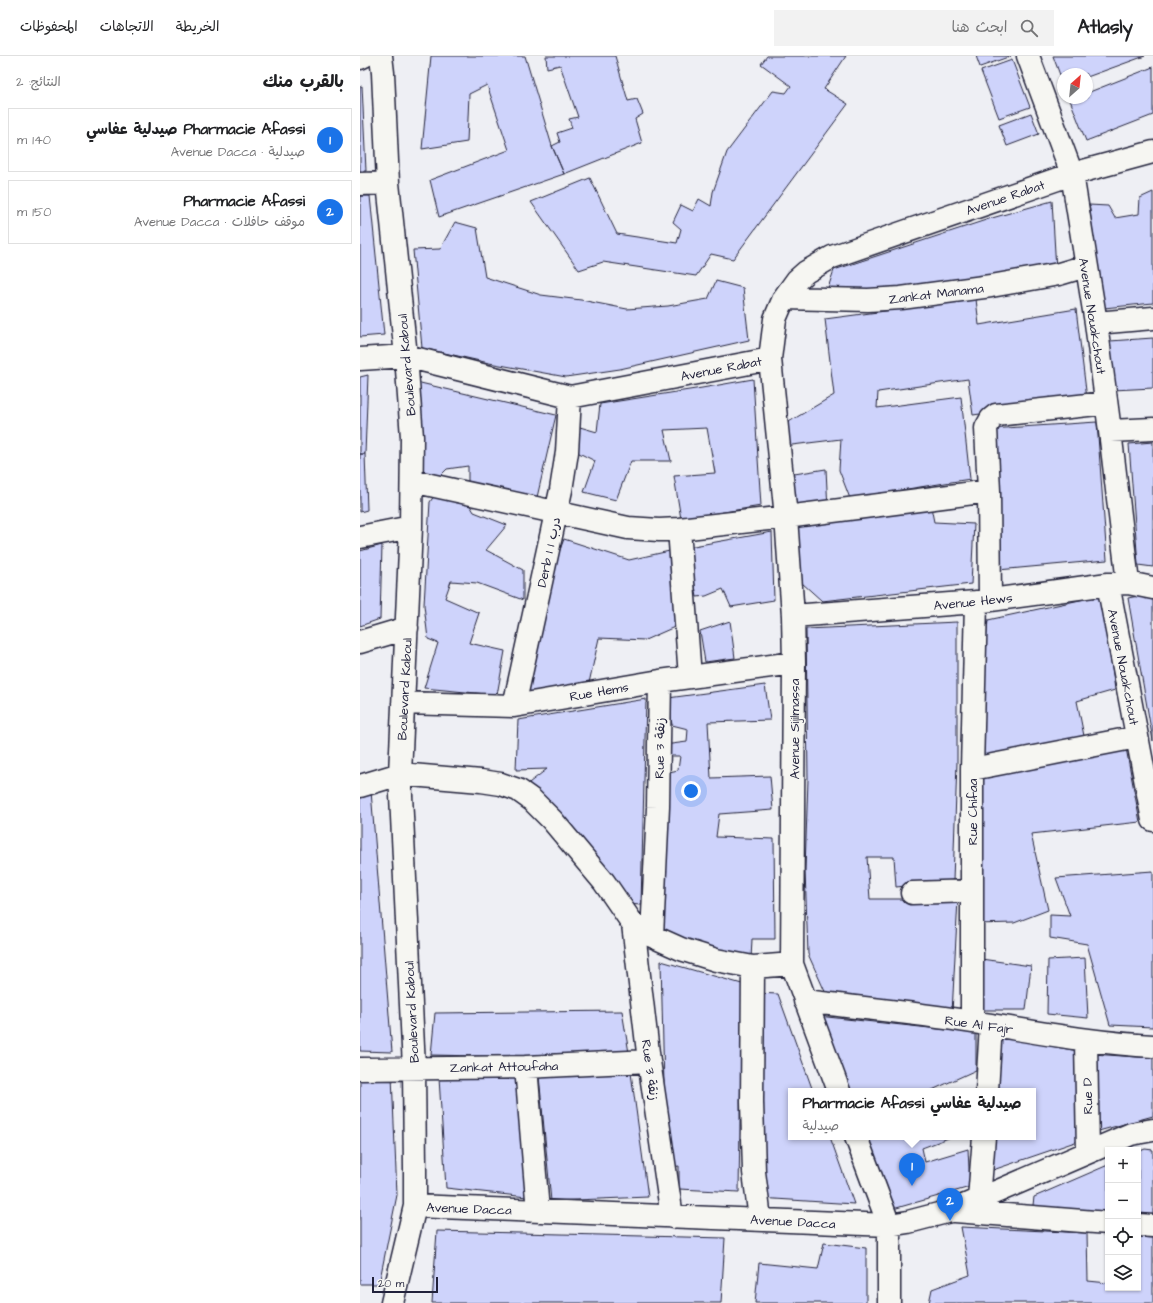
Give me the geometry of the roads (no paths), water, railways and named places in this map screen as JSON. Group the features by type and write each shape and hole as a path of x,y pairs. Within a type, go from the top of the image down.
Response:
{"street":[{"path":"360,58 364,56"},
{"name":"Avenue Nouakchout","path":"1028,56 1072,174 1096,323 1110,431 1118,583 1137,737 1153,820"},
{"name":"Boulevard Kaboul","path":"384,62 388,182 406,356 412,437 411,527 400,774 414,1068 415,1206 392,1303"},
{"name":"Avenue Rabat","path":"360,359 406,356 570,397 770,359 775,318 784,298 797,280 806,272 832,257 1072,174 1153,152"},
{"path":"360,184 388,182"},
{"name":"Zankat Manama","path":"784,298 868,300 901,298 992,286 1059,274 1086,266"},
{"path":"1096,323 1153,318"},
{"name":"Avenue Sijilmassa","path":"770,359 786,517 793,616 792,964 838,1088"},
{"name":"Derb 1 درب 1","path":"514,706 565,470 570,397"},
{"name":"Rue Chifaa","path":"987,1088 971,891 972,769 989,491 986,428 991,419 996,415 1106,403"},
{"path":"1110,431 1153,428"},
{"path":"412,481 628,528 659,530 786,517 989,491"},
{"path":"360,536 411,527"},
{"path":"679,529 690,677"},
{"name":"Avenue Hews","path":"793,616 983,600 1118,583 1153,588"},
{"path":"360,642 407,628"},
{"name":"Rue Hems","path":"403,703 514,706 660,681 794,663"},
{"name":"Rue 3 زنقة","path":"652,936 658,807 660,681"},
{"path":"972,769 1137,737"},
{"path":"360,786 400,774 481,781 501,784 518,790 532,800 552,820 604,882 633,924 652,936 681,949 716,960 753,967 792,964"},
{"path":"912,892 971,891"},
{"name":"Rue 3 زنقة","path":"633,924 649,1061 672,1217"},
{"path":"753,967 752,1102 754,1172 760,1219"},
{"name":"Rue Al Fajr","path":"805,1001 981,1023 1086,1040 1125,1045 1153,1046"},
{"name":"Rue D","path":"1086,1040 1088,1152"},
{"name":"Zankat Attoufaha","path":"360,1069 526,1067 649,1061"},
{"path":"526,1067 538,1211"},
{"name":"Avenue Dacca","path":"415,1206 889,1225 908,1222 954,1210 1131,1134 1153,1130"},
{"path":"857,1140 889,1225 889,1303"},
{"path":"979,1199 984,1140"},
{"path":"954,1210 1105,1223"},
{"path":"1141,1225 1153,1226"}],"place":[{"name":"Pharmacie Afassi صيدلية عفاسي","path":"912,1186"},
{"name":"Pharmacie Afassi","path":"950,1221"}]}
